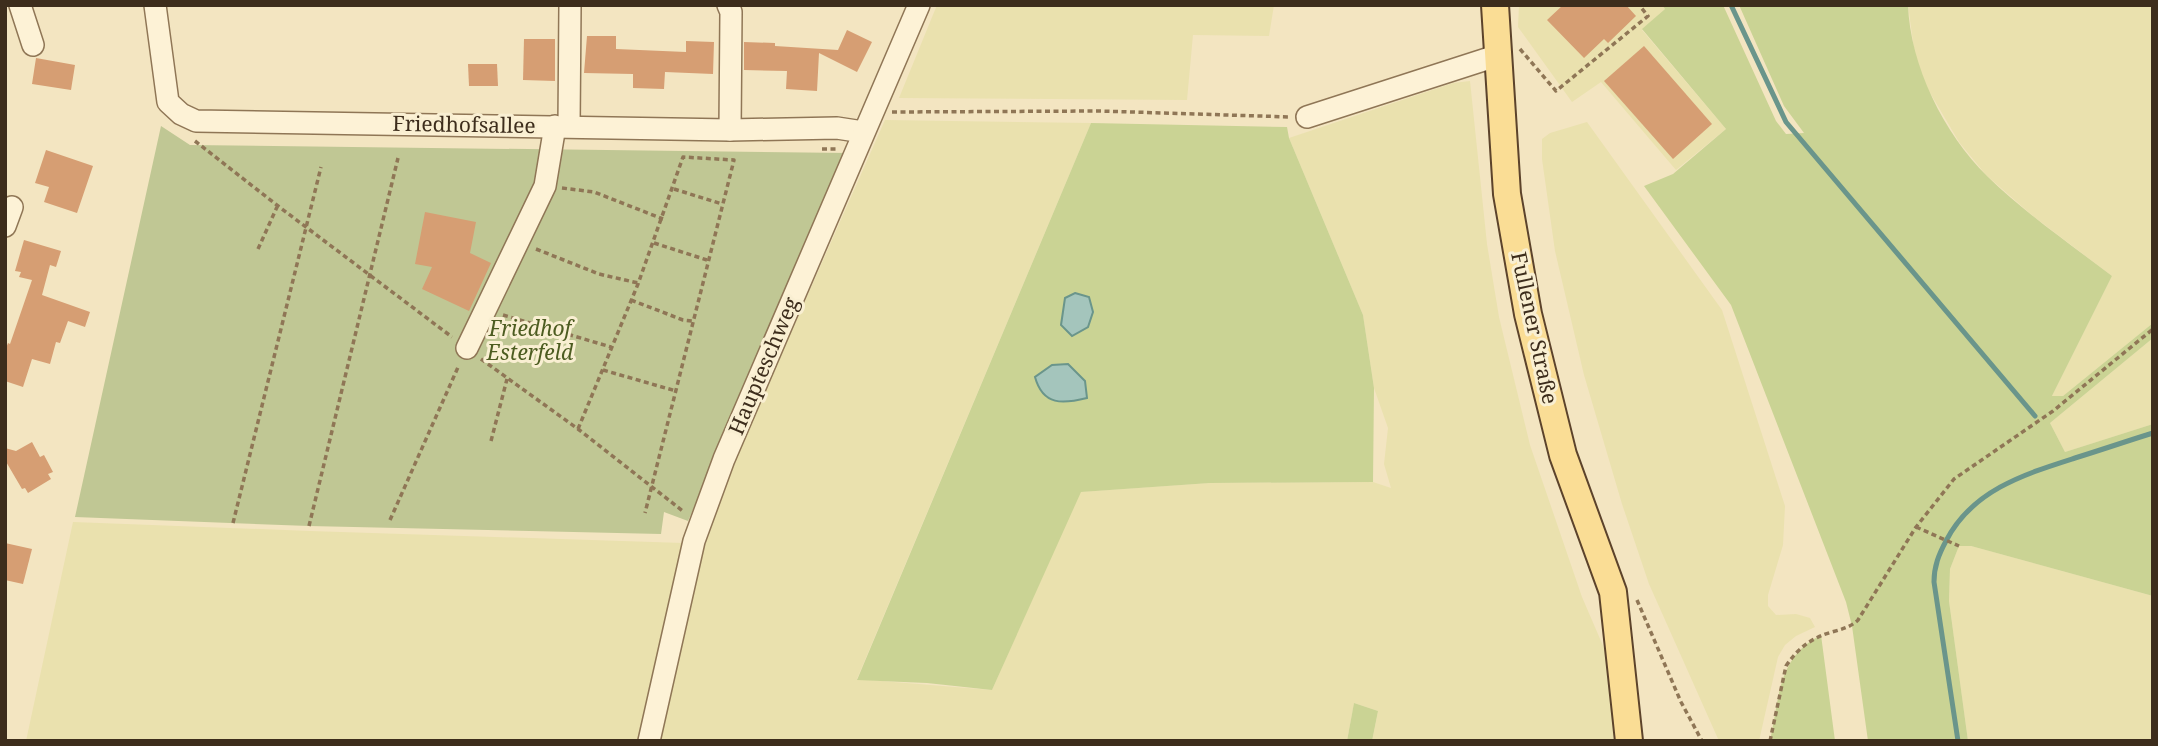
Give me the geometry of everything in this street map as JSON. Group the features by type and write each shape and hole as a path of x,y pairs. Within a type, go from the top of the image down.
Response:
{"main road":[{"name":"Fullener Straße","path":"1495,5 1505,49 1507,194 1528,314 1563,455 1624,593 1629,741"}],"street":[{"path":"20,5 33,45"},
{"name":"Friedhofsallee","path":"155,5 169,102 181,114 196,121 730,130 837,128 863,132"},
{"path":"467,348 545,186 562,126 570,5"},
{"path":"728,5 731,12 730,130"},
{"name":"Haupteschweg","path":"649,741 694,541 701,521 724,459 919,5"},
{"path":"1307,117 1505,49"}],"path":[{"path":"1505,49 1556,90 1648,16 1639,5"},
{"path":"874,109 890,112 1100,111 1307,117"},
{"path":"195,141 507,379 701,521"},
{"path":"578,429 654,243 683,156 734,160 645,513"},
{"path":"309,526 398,158"},
{"path":"233,523 321,167"},
{"path":"545,186 594,192 663,219"},
{"path":"674,189 722,204"},
{"path":"258,249 278,206"},
{"path":"517,243 550,253 599,274 638,284"},
{"path":"654,243 707,260"},
{"path":"631,300 683,320 693,321"},
{"path":"485,310 611,347"},
{"path":"1770,741 1786,666 1793,655 1805,643 1852,626 1858,620 1916,527 1954,480 2053,411 2153,329"},
{"path":"390,520 467,348"},
{"path":"603,370 676,391"},
{"path":"491,441 507,379"},
{"path":"1916,527 1959,546"},
{"path":"1624,593 1702,741"}],"shaded area":[{"path":"937,5 1274,5 1269,36 1193,35 1187,100 899,98"},
{"path":"1519,5 1662,5 1665,9 1642,30 1726,129 1676,170 1601,82 1572,102 1518,27"},
{"path":"1908,5 2153,5 2153,323 2063,396 2052,396 2112,276 2033,216 1986,175 1959,142 1926,86 1915,57"},
{"path":"1470,81 1487,244 1499,317 1530,445 1582,597 1644,741 1372,741 1378,711 1354,703 1347,741 656,741 700,556 729,473 885,120 1091,123 857,679 992,690 1080,492 1210,483 1373,482 1391,488 1384,464 1388,428 1374,388 1363,315 1289,138 1453,83"},
{"path":"1587,122 1722,310 1785,506 1783,545 1768,595 1768,606 1776,615 1796,614 1810,618 1815,627 1796,636 1785,645 1778,657 1759,741 1719,741 1649,584 1584,375 1555,251 1542,159 1542,139 1550,133"},
{"path":"2153,338 2153,424 2065,452 2050,423"},
{"path":"73,522 683,543 639,741 26,741"},
{"path":"1959,546 1971,546 2153,596 2153,741 1968,741 1949,601 1950,569"}],"green space":[{"path":"1662,5 1723,5 1776,121 1786,134 1804,133 1784,106 1739,5 1908,5 1915,51 1932,97 1971,159 2017,203 2112,276 2052,396 2063,396 2153,323 2153,338 2050,423 2065,452 2153,424 2153,596 1971,546 1959,546 1950,569 1949,601 1968,741 1868,741 1852,626 1846,602 1731,305 1644,186 1673,174 1726,129 1642,29 1665,9"},
{"path":"1091,123 1287,127 1289,138 1363,315 1374,388 1373,482 1210,483 1081,492 992,690 927,683 857,680"},
{"name":"Friedhof Esterfeld","path":"161,126 190,145 849,153 688,521 664,512 661,534 309,526 75,517"},
{"path":"1821,635 1835,741 1770,741 1779,694 1788,667 1807,644"},
{"path":"1354,703 1378,711 1372,741 1347,741"}],"water":[{"path":"1075,293 1089,297 1093,312 1088,327 1072,336 1061,325 1065,298"},
{"path":"1068,364 1085,381 1087,398 1055,401 1043,393 1035,377 1052,365"}],"building":[{"path":"1563,5 1626,5 1636,16 1608,43 1604,39 1584,58 1547,20"},
{"path":"847,30 872,42 857,72 819,53 817,91 786,89 787,71 744,70 744,42 838,50"},
{"path":"587,36 616,36 616,49 686,52 686,41 714,42 713,74 665,72 664,89 633,88 633,74 584,73"},
{"path":"524,39 555,39 555,81 523,80"},
{"path":"1644,46 1712,124 1673,159 1604,81"},
{"path":"36,58 75,65 71,90 32,84"},
{"path":"468,64 497,64 498,86 469,86"},
{"path":"46,150 93,166 77,213 44,202 49,187 35,183"},
{"path":"425,212 476,222 470,253 491,263 469,311 422,289 432,267 415,264"},
{"path":"24,240 61,251 56,267 50,265 42,295 90,312 85,327 68,321 60,343 56,342 50,364 32,359 23,387 5,381 5,351 8,343 10,344 32,280 19,277 21,272 15,271"},
{"path":"32,442 40,457 44,455 53,472 48,474 51,479 28,493 25,488 22,489 5,460 5,448 16,451"},
{"path":"5,543 32,549 23,584 5,580"}],"waterway":[{"path":"1731,5 1786,122 2035,416"},
{"path":"1958,741 1934,582 1939,555 1957,523 1985,497 2019,478 2153,433"}]}
